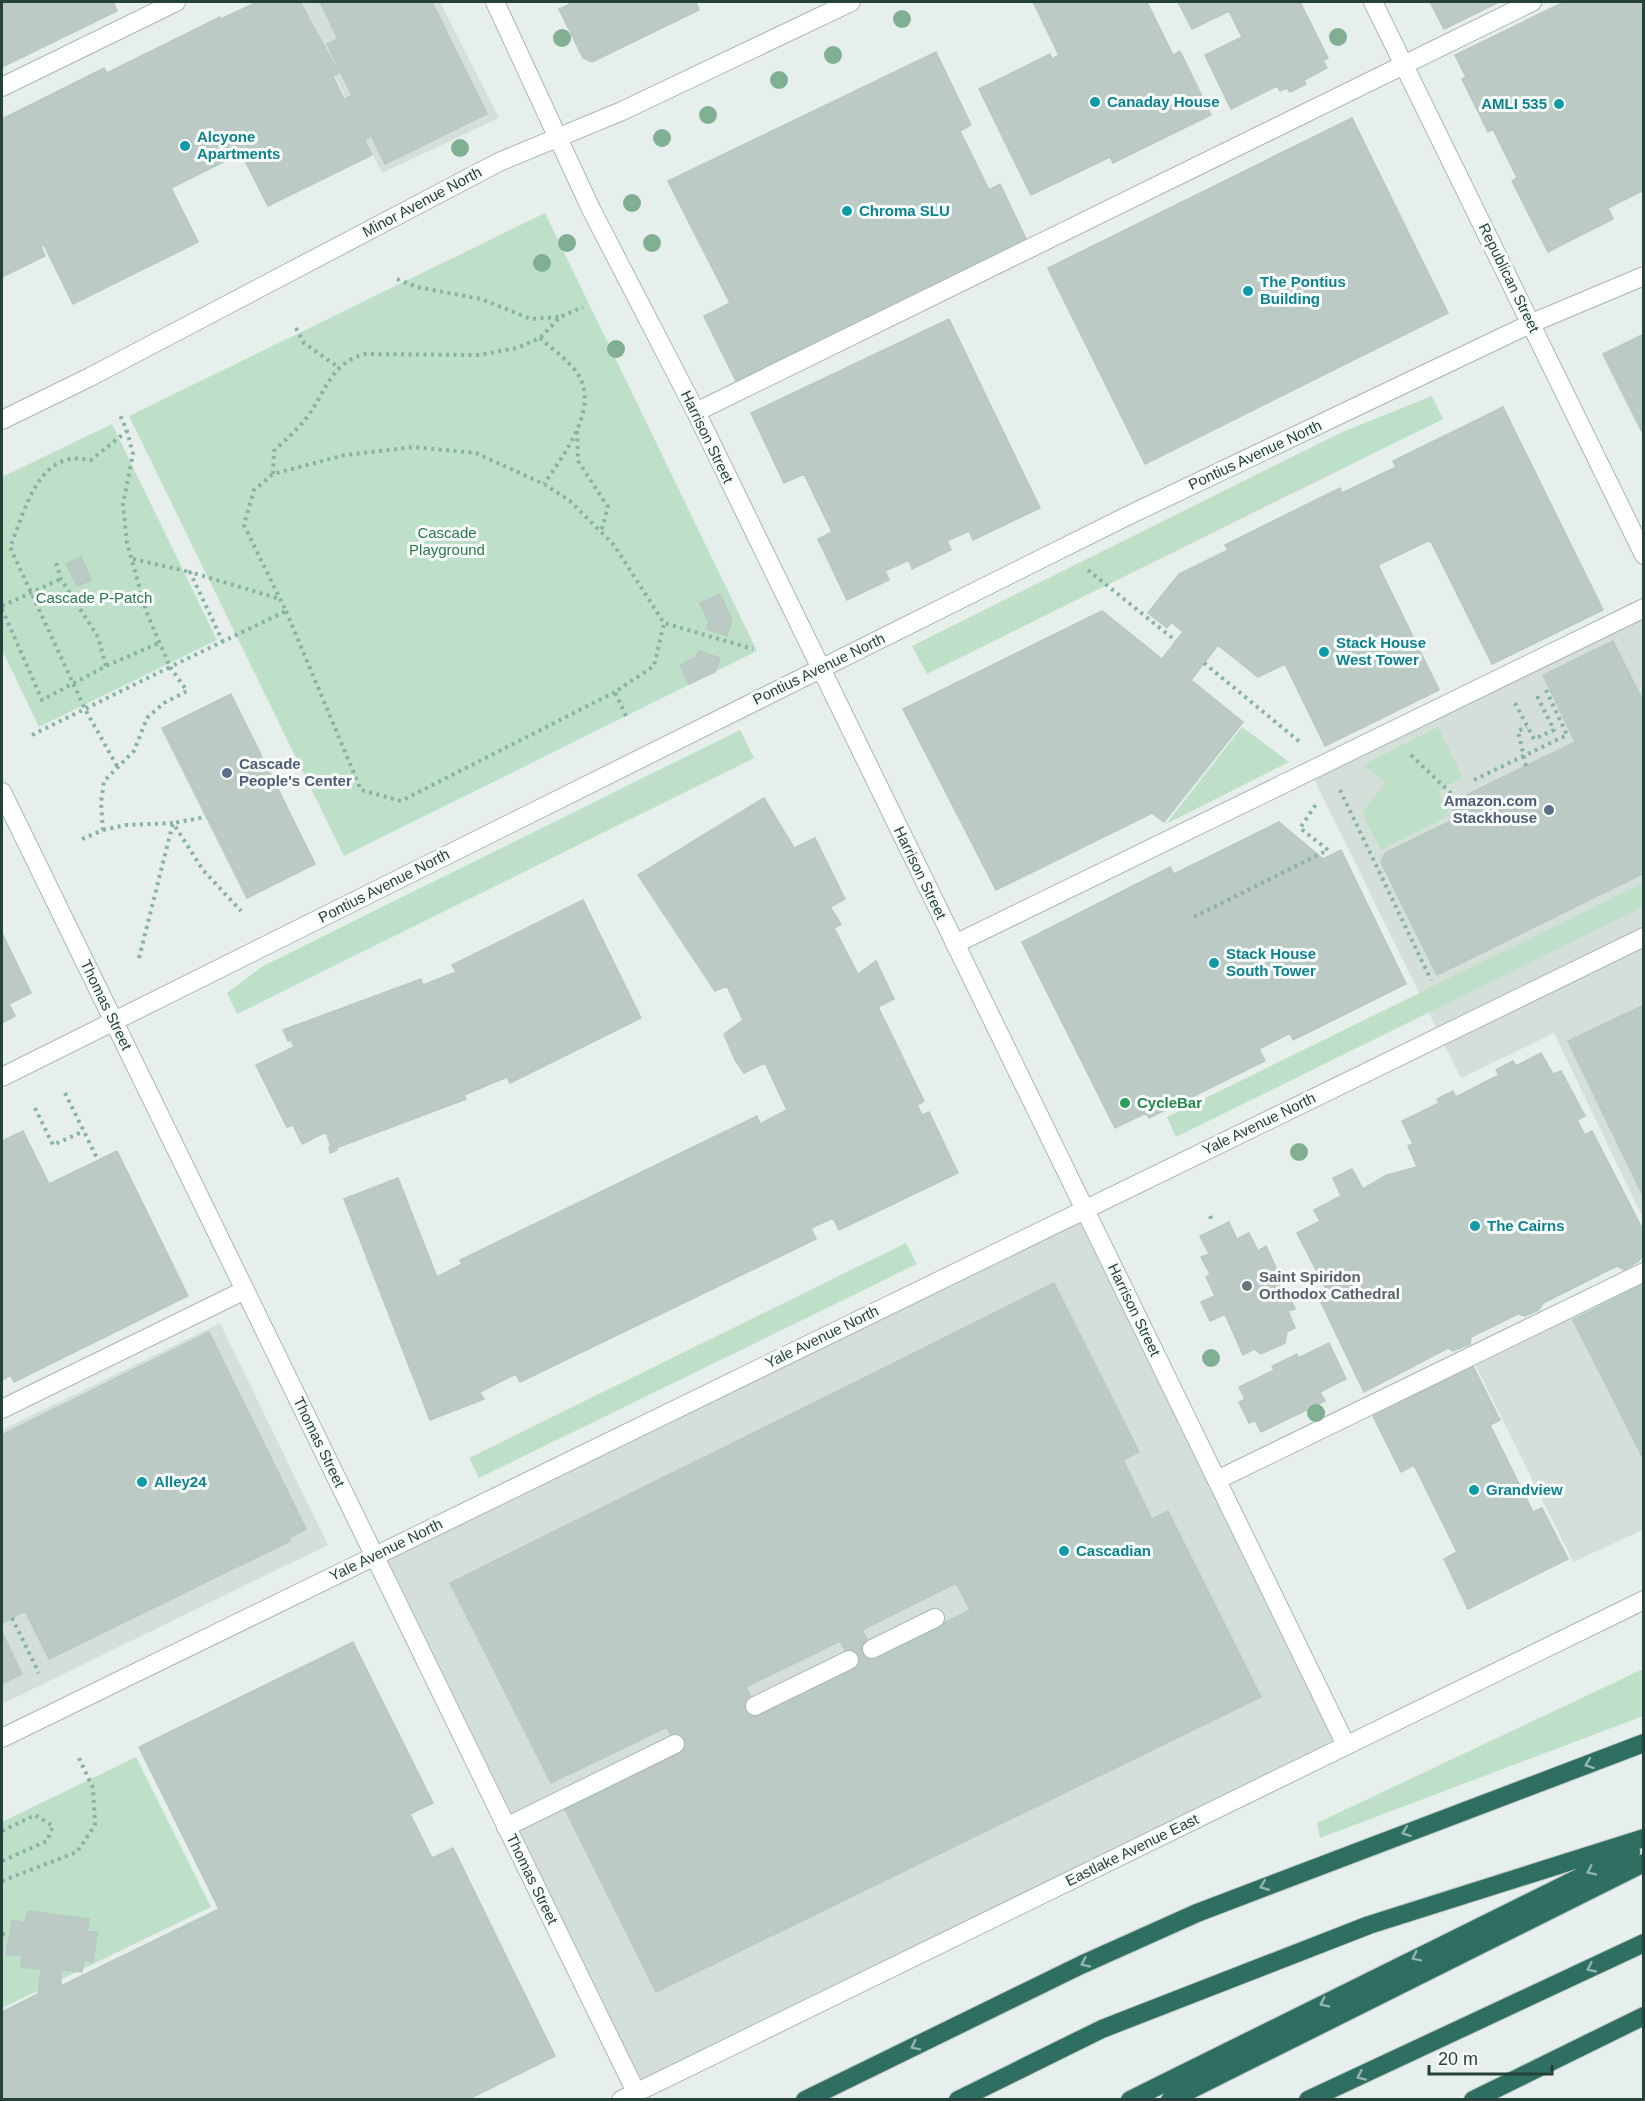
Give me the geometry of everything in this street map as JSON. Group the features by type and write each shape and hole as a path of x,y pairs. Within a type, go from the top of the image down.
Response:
{"highway":[{"path":"805,2100 1081,1965 1197,1913 1318,1865 1644,1743"},
{"path":"958,2100 1102,2029 1369,1925 1644,1838"},
{"path":"1130,2100 1644,1845"},
{"path":"1170,2100 1644,1863"},
{"path":"1308,2100 1644,1943"},
{"path":"1473,2100 1644,2016"}],"street":[{"path":"2,87 176,2"},
{"name":"Harrison Street","path":"495,2 591,209 696,412 1346,1745"},
{"name":"Minor Avenue North","path":"2,420 90,377 499,162 622,111 851,2"},
{"name":"Republican Street","path":"1373,2 1644,555"},
{"path":"696,412 1532,2"},
{"name":"Pontius Avenue North","path":"2,1077 1125,517 1532,323 1644,276"},
{"path":"955,944 1644,608"},
{"name":"Thomas Street","path":"2,792 506,1827 628,2096"},
{"name":"Yale Avenue North","path":"2,1738 1644,937"},
{"path":"1217,1480 1644,1272"},
{"path":"2,1409 245,1290"},
{"name":"Eastlake Avenue East","path":"628,2096 1644,1600"},
{"path":"872,1648 935,1618"},
{"path":"755,1706 849,1660"},
{"path":"506,1827 675,1744"}],"path":[{"path":"397,279 417,287 481,299 531,319 560,317 583,307"},
{"path":"273,474 274,451 305,420 338,367 347,359 364,354 478,355 518,348 540,338 560,317"},
{"path":"296,328 304,343 338,367"},
{"path":"540,338 576,370 586,397 577,430 544,484"},
{"path":"103,830 101,803 104,781 134,751 147,718 164,703 187,691 170,667 159,643 146,611 132,559 123,504 133,454 128,431 120,416"},
{"path":"577,430 578,460 608,507 601,532"},
{"path":"117,766 86,710 10,547 36,484 50,466 75,456 91,460 128,431"},
{"path":"664,623 654,666 615,692 401,801 362,790 286,612 244,525 254,490 273,474 345,455 414,447 476,453 544,484 570,501 614,545 664,623 753,649"},
{"path":"132,559 190,572 280,599"},
{"path":"56,563 61,579 98,637 106,666"},
{"path":"1079,563 1176,641"},
{"path":"190,572 223,642"},
{"path":"61,579 2,608 42,700 106,666 159,643"},
{"path":"32,735 286,612"},
{"path":"1204,663 1302,744"},
{"path":"1474,780 1567,735 1544,686 1534,690 1554,730 1534,740 1502,677"},
{"path":"615,692 626,716"},
{"path":"1526,766 1518,731 1527,727"},
{"path":"1388,733 1458,800"},
{"path":"1340,789 1431,980"},
{"path":"1194,917 1328,850 1300,828 1310,814"},
{"path":"82,839 103,830 126,825 173,823 206,817"},
{"path":"173,823 203,870 241,911"},
{"path":"139,958 173,823"},
{"path":"65,1093 98,1160"},
{"path":"35,1108 53,1145 84,1131"},
{"path":"12,1618 39,1673"},
{"path":"2,1881 77,1852 95,1825 93,1788 78,1756"},
{"path":"2,1832 35,1815 53,1826 47,1841 2,1861"},
{"path":"2,1934 9,1935"}],"shaded area":[{"path":"299,2 440,2 499,118 382,173"},
{"path":"1643,597 1643,1218 1554,1033 1461,1078 1306,763"},
{"path":"1085,1210 1346,1745 636,2092 374,1556"},
{"path":"1643,1263 1643,1530 1573,1562 1468,1350"},
{"name":"Alley24","path":"220,1323 328,1545 2,1704 2,1430"}],"green space":[{"name":"Cascade Playground","path":"545,213 757,651 344,856 129,416"},
{"path":"1432,396 1443,419 927,674 912,646 1340,433"},
{"name":"Cascade P-Patch","path":"112,424 217,640 39,727 2,650 2,477"},
{"path":"1242,727 1289,762 1166,824"},
{"path":"1438,727 1463,777 1438,790 1450,815 1381,850 1362,813 1385,783 1363,765"},
{"path":"740,730 754,758 237,1014 227,993 263,966"},
{"path":"1643,883 1643,907 1176,1137 1167,1117"},
{"path":"906,1243 917,1264 479,1478 469,1458"},
{"path":"1643,1669 1643,1716 1320,1838 1317,1823"},
{"path":"136,1757 211,1907 2,2008 2,1822"}],"building":[{"path":"2,2 113,2 117,11 2,67"},
{"name":"Alcyone Apartments","path":"257,2 300,2 339,73 333,76 344,99 351,96 371,136 365,140 372,155 268,206 241,153 171,188 198,242 73,304 44,245 41,247 45,256 2,277 2,119 104,68 107,73 220,17 221,19"},
{"path":"320,2 432,2 487,114 385,164 327,44 338,39"},
{"path":"574,2 699,2 696,3 699,10 592,62 583,58 559,9"},
{"name":"Canaday House","path":"1033,2 1147,2 1173,55 1180,51 1211,115 1113,163 1110,157 1031,195 979,89 1050,54 1052,59 1059,55"},
{"path":"1178,2 1300,2 1328,58 1323,60 1327,68 1304,80 1306,84 1290,92 1287,88 1280,91 1277,86 1231,109 1205,55 1242,37 1229,11 1192,29"},
{"path":"1430,2 1499,2 1444,29"},
{"name":"AMLI 535","path":"1564,2 1644,2 1644,190 1608,208 1613,219 1548,252 1512,181 1517,178 1493,129 1488,132 1462,79 1466,77 1455,55"},
{"name":"Chroma SLU","path":"936,52 971,125 960,131 989,190 1000,184 1028,243 737,383 704,316 730,303 668,181"},
{"name":"The Pontius Building","path":"1352,118 1448,313 1145,464 1048,268"},
{"path":"949,319 1040,508 973,540 969,531 947,541 951,550 912,569 909,560 885,571 889,580 847,600 818,539 832,532 804,474 784,483 751,413"},
{"path":"1644,334 1644,431 1642,432 1603,354"},
{"name":"Stack House West Tower","path":"1503,407 1603,610 1492,664 1430,540 1378,565 1439,690 1325,746 1285,664 1258,677 1218,645 1191,680 1243,722 1164,822 1152,813 996,890 903,709 1102,611 1162,659 1183,632 1171,622 1167,628 1148,613 1179,574 1228,550 1225,545 1340,488 1342,493 1396,467 1393,461"},
{"path":"81,557 91,580 77,586 66,564"},
{"path":"720,594 732,620 727,636 706,629 709,622 700,603"},
{"name":"Amazon.com Stackhouse","path":"1613,641 1644,703 1644,873 1437,975 1381,862 1385,853 1457,818 1450,803 1575,742 1543,675"},
{"path":"699,651 720,658 715,672 689,684 680,665 696,657"},
{"name":"Cascade People's Center","path":"231,694 315,864 247,898 162,728"},
{"path":"764,798 794,848 815,838 845,899 830,907 841,924 834,928 858,974 876,961 894,999 878,1007 924,1101 917,1105 922,1115 929,1112 958,1173 839,1230 833,1218 811,1228 816,1239 520,1382 516,1374 480,1392 484,1399 430,1420 344,1199 398,1178 437,1277 462,1264 460,1260 757,1116 760,1124 787,1110 765,1063 744,1073 735,1060 724,1034 743,1020 727,986 715,991 638,875"},
{"name":"Stack House South Tower","path":"1279,822 1323,859 1341,850 1406,984 1293,1040 1290,1033 1259,1049 1265,1061 1149,1118 1146,1113 1115,1128 1022,942 1170,867 1174,874"},
{"path":"583,900 641,1018 510,1083 507,1077 464,1095 466,1099 336,1148 337,1150 330,1153 329,1147 331,1147 326,1132 302,1144 293,1125 287,1127 256,1065 294,1047 283,1030 421,979 423,985 456,972 452,965"},
{"path":"2,933 31,993 9,1004 15,1016 2,1023"},
{"path":"1644,1005 1644,1198 1568,1041"},
{"name":"The Cairns","path":"1541,1053 1553,1074 1561,1071 1585,1116 1577,1120 1585,1135 1592,1131 1644,1232 1644,1253 1639,1261 1624,1270 1617,1266 1543,1303 1539,1310 1525,1316 1518,1314 1471,1337 1470,1344 1453,1351 1448,1348 1364,1392 1318,1296 1327,1291 1297,1233 1320,1221 1314,1210 1341,1196 1333,1178 1352,1169 1363,1189 1387,1175 1417,1167 1408,1146 1413,1144 1402,1121 1439,1103 1437,1099 1453,1091 1456,1097 1499,1075 1496,1070 1513,1061 1516,1066"},
{"path":"23,1131 49,1184 117,1151 188,1296 14,1382 11,1375 2,1380 2,1141"},
{"name":"Saint Spiridon Orthodox Cathedral","path":"1229,1222 1237,1239 1249,1233 1258,1251 1266,1246 1295,1309 1288,1311 1295,1328 1287,1332 1285,1343 1261,1354 1254,1349 1243,1355 1225,1314 1210,1321 1201,1302 1215,1296 1206,1277 1210,1274 1201,1257 1209,1254 1200,1236"},
{"name":"Cascadian","path":"1054,1283 1139,1452 1123,1460 1152,1519 1168,1511 1261,1697 1062,1794 856,1382"},
{"path":"1644,1284 1644,1460 1573,1320"},
{"name":"Alley24","path":"209,1332 306,1529 289,1538 290,1541 49,1659 25,1611 2,1623 2,1435"},
{"path":"1329,1343 1346,1379 1320,1392 1325,1401 1261,1432 1255,1420 1249,1423 1239,1402 1245,1399 1239,1387 1274,1370 1272,1366 1297,1354 1298,1358"},
{"name":"Grandview","path":"1473,1366 1500,1420 1490,1425 1533,1512 1542,1508 1568,1559 1468,1609 1444,1559 1457,1552 1414,1465 1401,1472 1373,1416"},
{"path":"856,1382 957,1583 862,1630 876,1656 854,1667 840,1641 746,1687 759,1714 679,1753 667,1727 551,1783 450,1583"},
{"path":"970,1610 1062,1794 857,1894 766,1710"},
{"path":"2,1632 22,1674 2,1684"},
{"path":"353,1642 433,1803 410,1814 432,1858 453,1848 555,2056 467,2100 2,2100 2,2012 38,1994 41,1969 21,1967 22,1955 6,1955 12,1920 24,1923 28,1911 89,1919 87,1932 97,1932 93,1962 84,1960 82,1972 61,1970 61,1986 219,1909 139,1747"},
{"path":"766,1710 857,1894 656,1992 565,1809"}],"place":[{"name":"Canaday House","path":"1095,102"},
{"name":"AMLI 535","path":"1559,104"},
{"name":"Alcyone Apartments","path":"185,146"},
{"name":"Chroma SLU","path":"847,211"},
{"name":"The Pontius Building","path":"1248,291"},
{"name":"Stack House West Tower","path":"1324,652"},
{"name":"Cascade People's Center","path":"227,773"},
{"name":"Amazon.com Stackhouse","path":"1549,810"},
{"name":"Stack House South Tower","path":"1214,963"},
{"name":"CycleBar","path":"1125,1103"},
{"name":"The Cairns","path":"1475,1226"},
{"name":"Saint Spiridon Orthodox Cathedral","path":"1247,1286"},
{"name":"Alley24","path":"142,1482"},
{"name":"Grandview","path":"1474,1490"},
{"name":"Cascadian","path":"1064,1551"}]}
